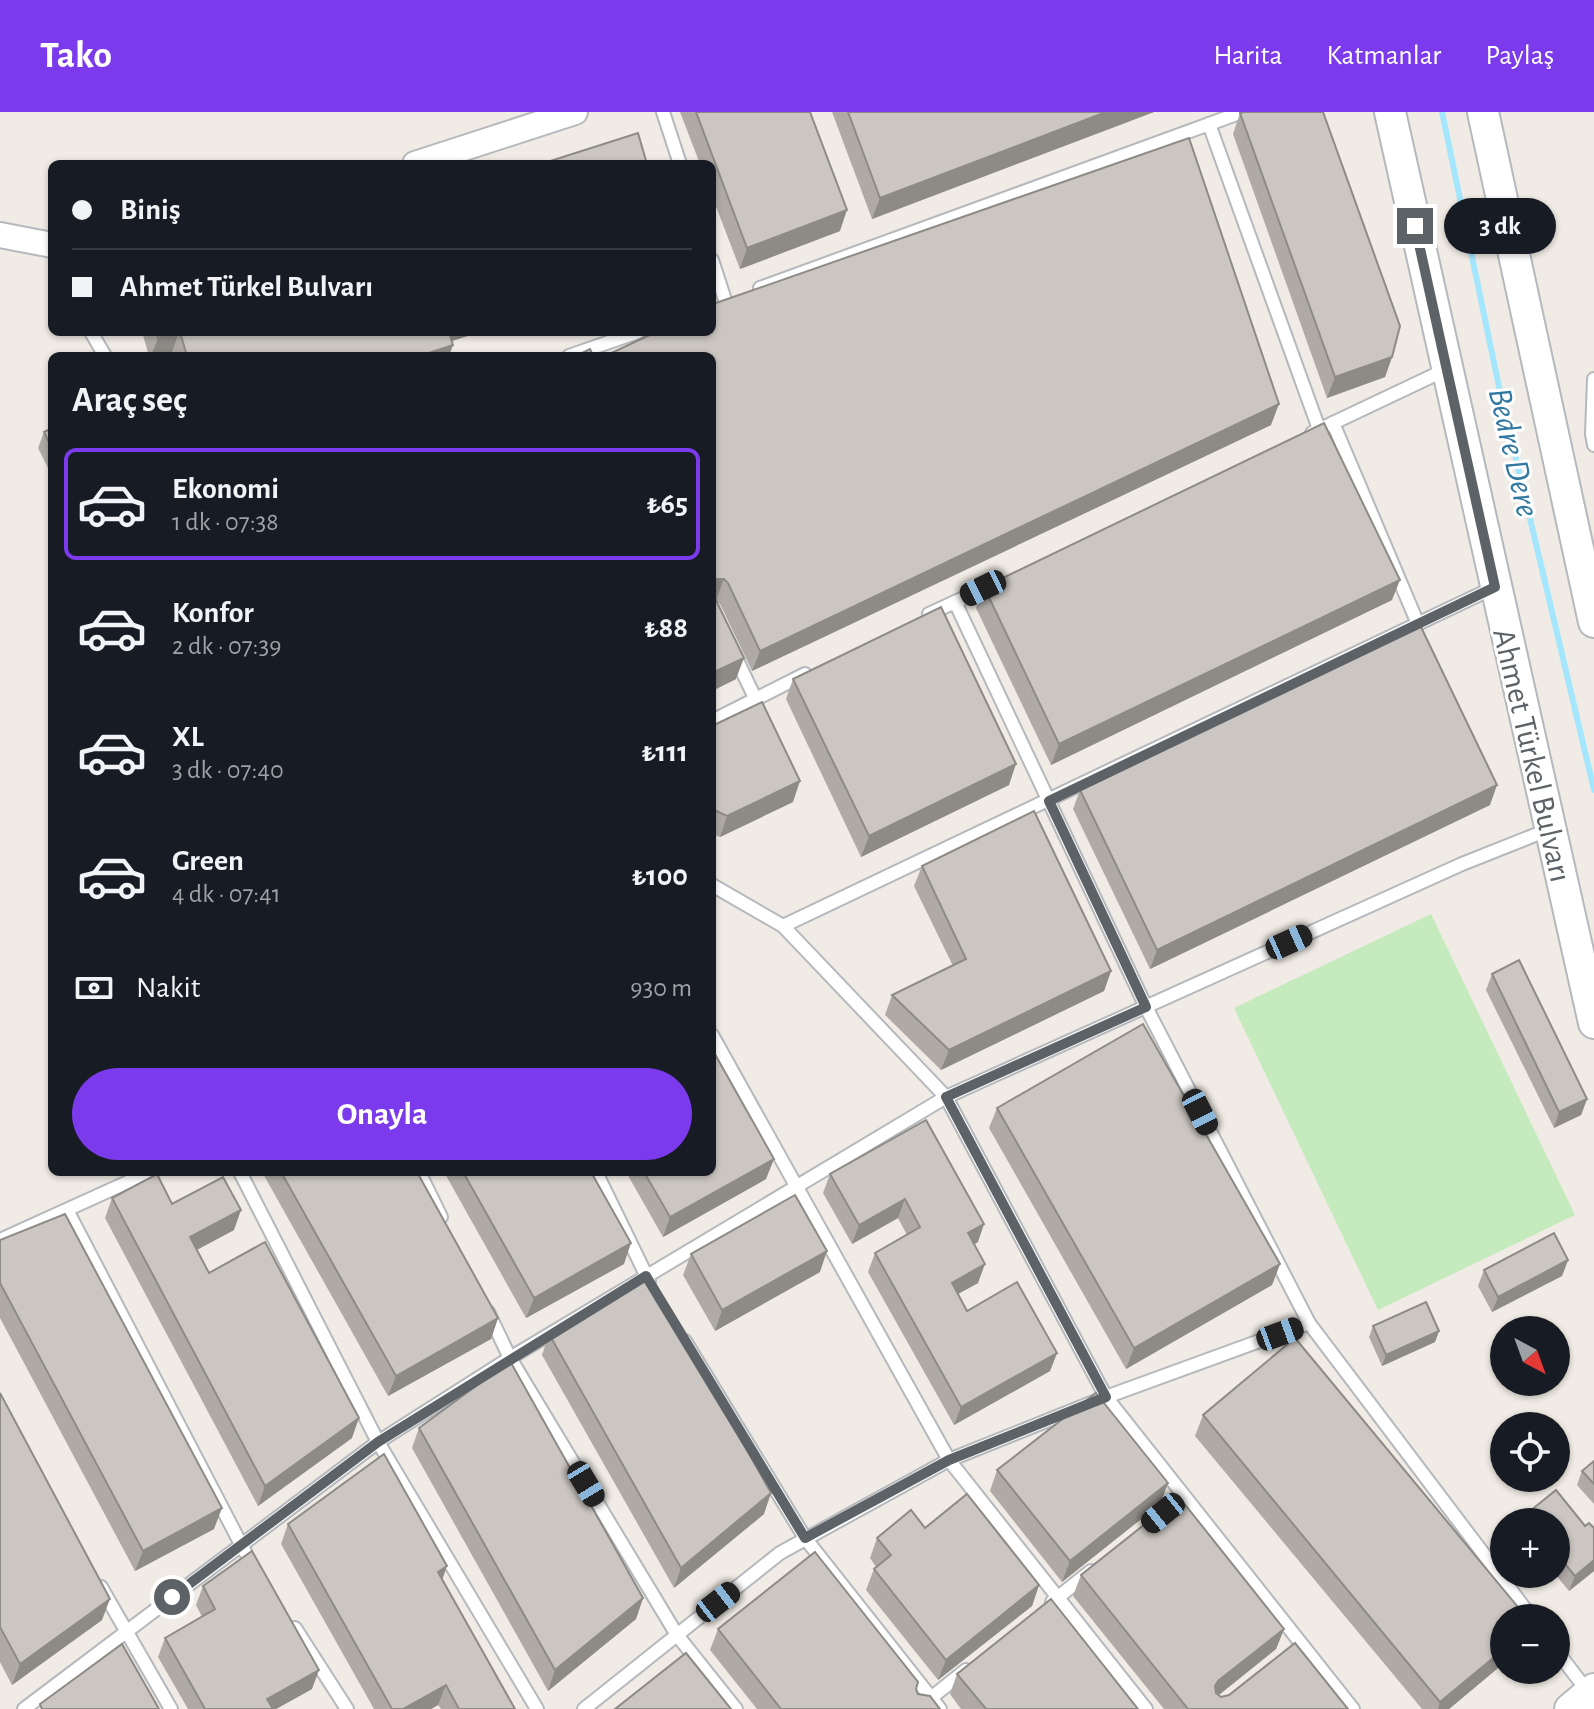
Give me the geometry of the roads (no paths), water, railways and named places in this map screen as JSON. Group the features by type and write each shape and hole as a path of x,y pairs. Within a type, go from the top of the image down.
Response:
{"street":[{"path":"427,160 575,112"},
{"name":"Ahmet Türkel Bulvarı","path":"1390,112 1594,1023"},
{"path":"1483,112 1593,613"},
{"path":"0,235 48,244"}],"lane":[{"path":"663,112 679,160"},
{"path":"716,303 1242,112"},
{"path":"1209,124 1319,429"},
{"path":"716,272 725,300"},
{"path":"592,352 629,336"},
{"path":"1305,436 1447,369"},
{"path":"1594,379 1594,445"},
{"path":"1333,423 1418,624"},
{"path":"913,622 1011,575"},
{"path":"783,926 1495,587"},
{"path":"955,602 1146,1007 1309,1323 1521,1604"},
{"path":"731,646 755,698"},
{"path":"716,719 812,671"},
{"path":"24,1709 378,1442 510,1358 946,1097 1462,864 1550,829"},
{"path":"716,887 783,926 946,1097 1106,1397 1353,1709"},
{"path":"716,1042 949,1460 1146,1709"},
{"path":"0,1240 141,1176"},
{"path":"242,1176 378,1442 537,1709"},
{"path":"421,1176 447,1229"},
{"path":"598,1176 654,1289"},
{"path":"67,1210 250,1559"},
{"path":"482,1301 510,1358 677,1635 736,1709"},
{"path":"584,1709 780,1553 949,1460 1106,1397 1309,1323"},
{"path":"678,1329 805,1538 940,1709"},
{"path":"1173,1505 1184,1496"},
{"path":"1046,1606 1104,1561"},
{"path":"96,1578 171,1709"},
{"path":"290,1621 347,1709"},
{"path":"1288,1652 1300,1642"},
{"path":"917,1709 977,1661"},
{"path":"1570,1674 1584,1697"}],"waterway":[{"name":"Bedre Dere","path":"1442,112 1499,387 1594,790"}]}
